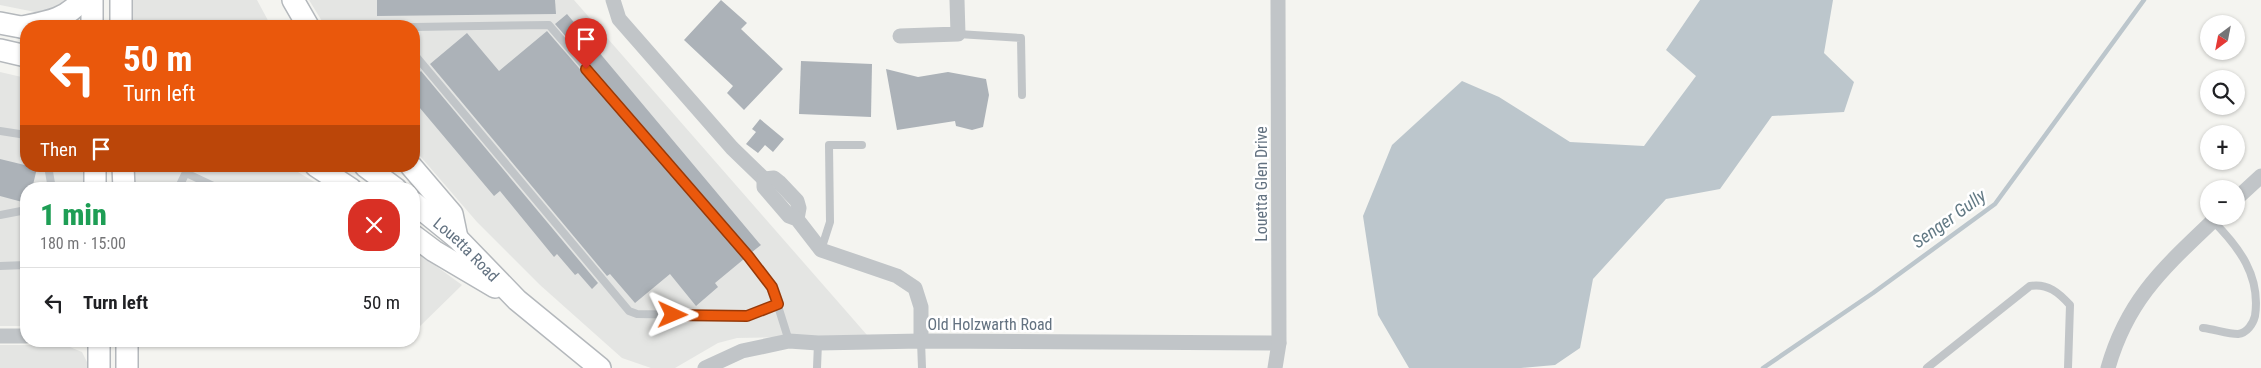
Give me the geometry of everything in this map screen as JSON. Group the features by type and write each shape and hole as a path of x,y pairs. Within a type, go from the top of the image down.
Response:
{"main road":[{"path":"55,20 71,12 82,0"},
{"path":"92,0 92,20"},
{"path":"121,0 121,20"},
{"path":"293,0 305,20"},
{"path":"0,23 20,27"},
{"path":"0,50 20,55"},
{"path":"325,172 340,182"},
{"path":"373,172 387,182"},
{"path":"416,172 452,214 457,238"},
{"name":"Louetta Road","path":"420,208 457,238 517,300 600,368"},
{"name":"Louetta Road","path":"420,241 434,252 517,300"},
{"path":"99,347 99,368"},
{"path":"126,347 127,368"}],"street":[{"path":"613,0 619,19 732,148 764,179 764,187 789,216 797,219 821,250 898,276 915,288 921,307 921,342"},
{"path":"900,36 958,34 957,0"},
{"name":"Louetta Glen Drive","path":"1275,368 1279,343 1278,0"},
{"path":"2245,191 2261,176"},
{"path":"2108,368 2116,341 2138,299 2164,268 2210,225"},
{"path":"0,336 20,336"},
{"name":"Old Holzwarth Road","path":"705,368 742,351 758,346 789,341 818,343 1279,343"}],"lane":[{"path":"420,26 549,25 749,257 772,287 789,341"},
{"path":"958,34 1021,38 1022,95"},
{"path":"420,61 629,311 637,314 747,316 778,304"},
{"path":"0,131 20,134"},
{"path":"821,250 830,222 829,145 862,145"},
{"path":"191,172 208,182"},
{"path":"0,215 20,211"},
{"path":"2203,328 2238,334 2246,331 2254,323 2257,309 2257,288 2245,256 2221,225"},
{"path":"0,266 20,265"},
{"path":"1927,368 2030,286 2038,285 2047,287 2060,294 2070,305 2068,368"},
{"path":"921,342 922,368"},
{"path":"817,368 818,343"}],"shaded area":[{"path":"0,0 69,0 58,8 35,12 0,5"},
{"path":"131,0 257,0 268,20 132,20"},
{"path":"309,0 574,0 867,335 737,338 718,343 675,368 651,368 622,358 540,285 477,222 420,156 420,20 321,20"},
{"path":"1700,0 1833,0 1824,53 1854,82 1844,112 1772,116 1720,189 1666,199 1593,279 1580,348 1555,365 1521,368 1409,368 1378,315 1363,216 1392,145 1462,81 1499,97 1570,142 1644,146 1696,76 1666,50"},
{"path":"0,72 20,77 20,172 85,172 85,182 20,182 20,326 0,326"},
{"path":"131,172 298,172 314,182 131,182"},
{"path":"420,254 462,285 420,326"},
{"path":"0,345 20,345 20,347 70,347 82,352 90,368 0,368"}],"building":[{"path":"377,0 555,0 556,14 377,16"},
{"path":"721,0 747,23 741,29 783,69 744,110 727,93 733,86 684,40"},
{"path":"567,14 761,245 752,252 555,24"},
{"path":"547,31 744,259 715,283 718,287 696,306 670,274 635,303 610,274 607,276 430,64 467,33 499,71"},
{"path":"801,61 872,64 871,117 799,114"},
{"path":"886,69 918,77 948,72 986,79 989,95 983,127 972,130 956,126 955,121 897,130"},
{"path":"420,72 598,283 592,289 578,273 575,275 557,254 554,257 500,191 494,196 420,108"},
{"path":"760,119 784,139 773,152 765,145 758,153 746,144 756,132 752,129"},
{"path":"0,159 20,164 20,172 36,172 34,182 20,182 20,201 0,196"}],"waterway":[{"name":"Senger Gully","path":"1763,368 1873,293 1995,204 2144,0"}],"route":[{"path":"586,69 749,257 772,287 778,304 747,316 673,315"}]}
